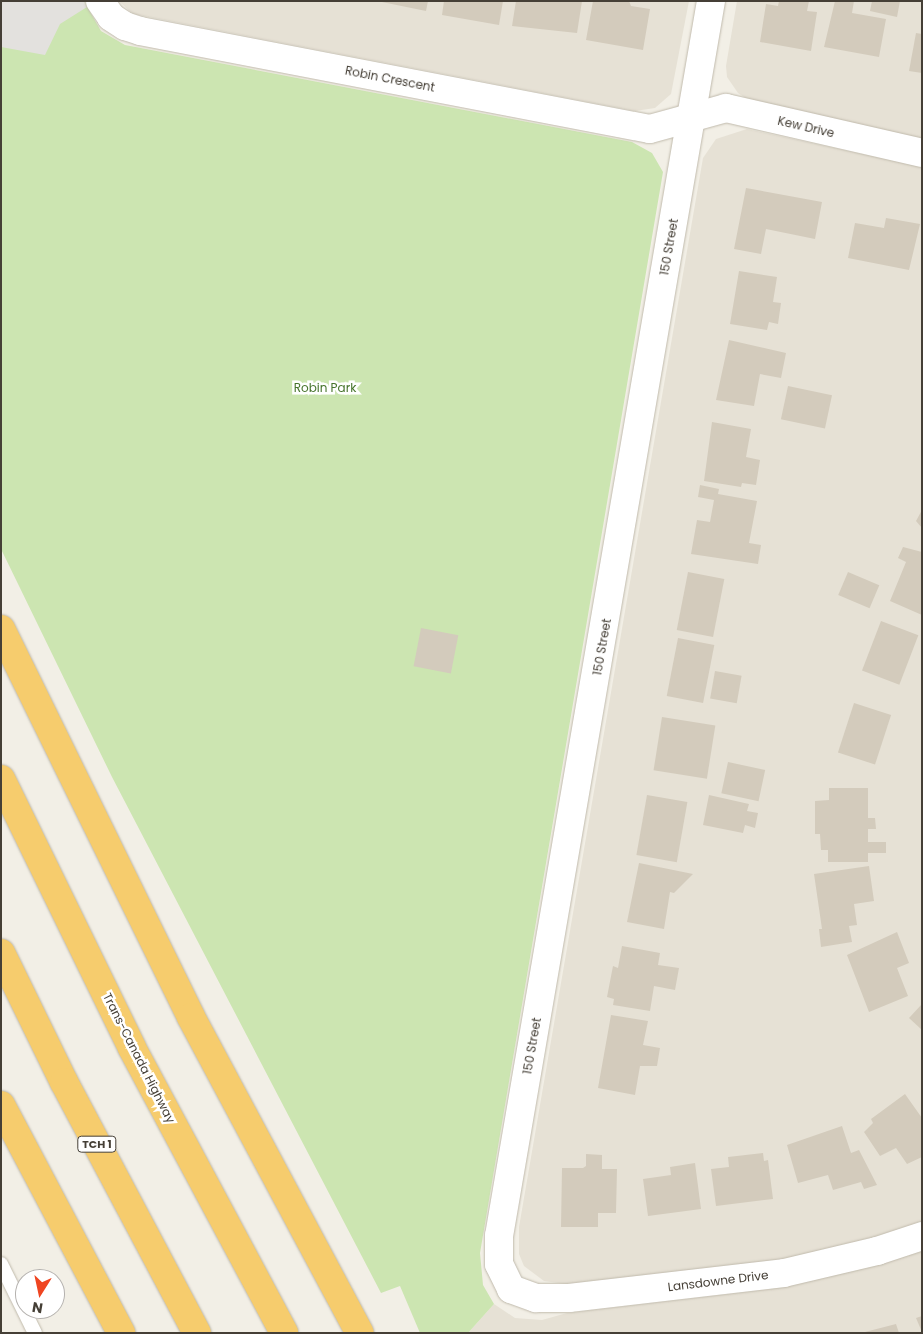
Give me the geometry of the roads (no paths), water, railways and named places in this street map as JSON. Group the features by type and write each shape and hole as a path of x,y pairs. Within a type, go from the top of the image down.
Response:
{"highway":[{"path":"1,629 191,1018 360,1333"},
{"name":"Trans-Canada Highway","path":"1,779 132,1048 284,1333"},
{"name":"TCH 1","path":"1,953 64,1082 197,1333"},
{"path":"1,1105 121,1333"}],"street":[{"name":"Robin Crescent","path":"100,1 111,17 125,26 165,36 650,129 690,119"},
{"name":"150 Street","path":"511,1289 503,1278 499,1264 499,1236 711,1"},
{"name":"Kew Drive","path":"690,119 726,108 922,153"},
{"name":"Lansdowne Drive","path":"511,1289 536,1298 552,1299 784,1273 877,1252 922,1236"}],"lane":[{"path":"1,1264 35,1333"}],"park label":[{"name":"Robin Park","path":"325,388"}]}
